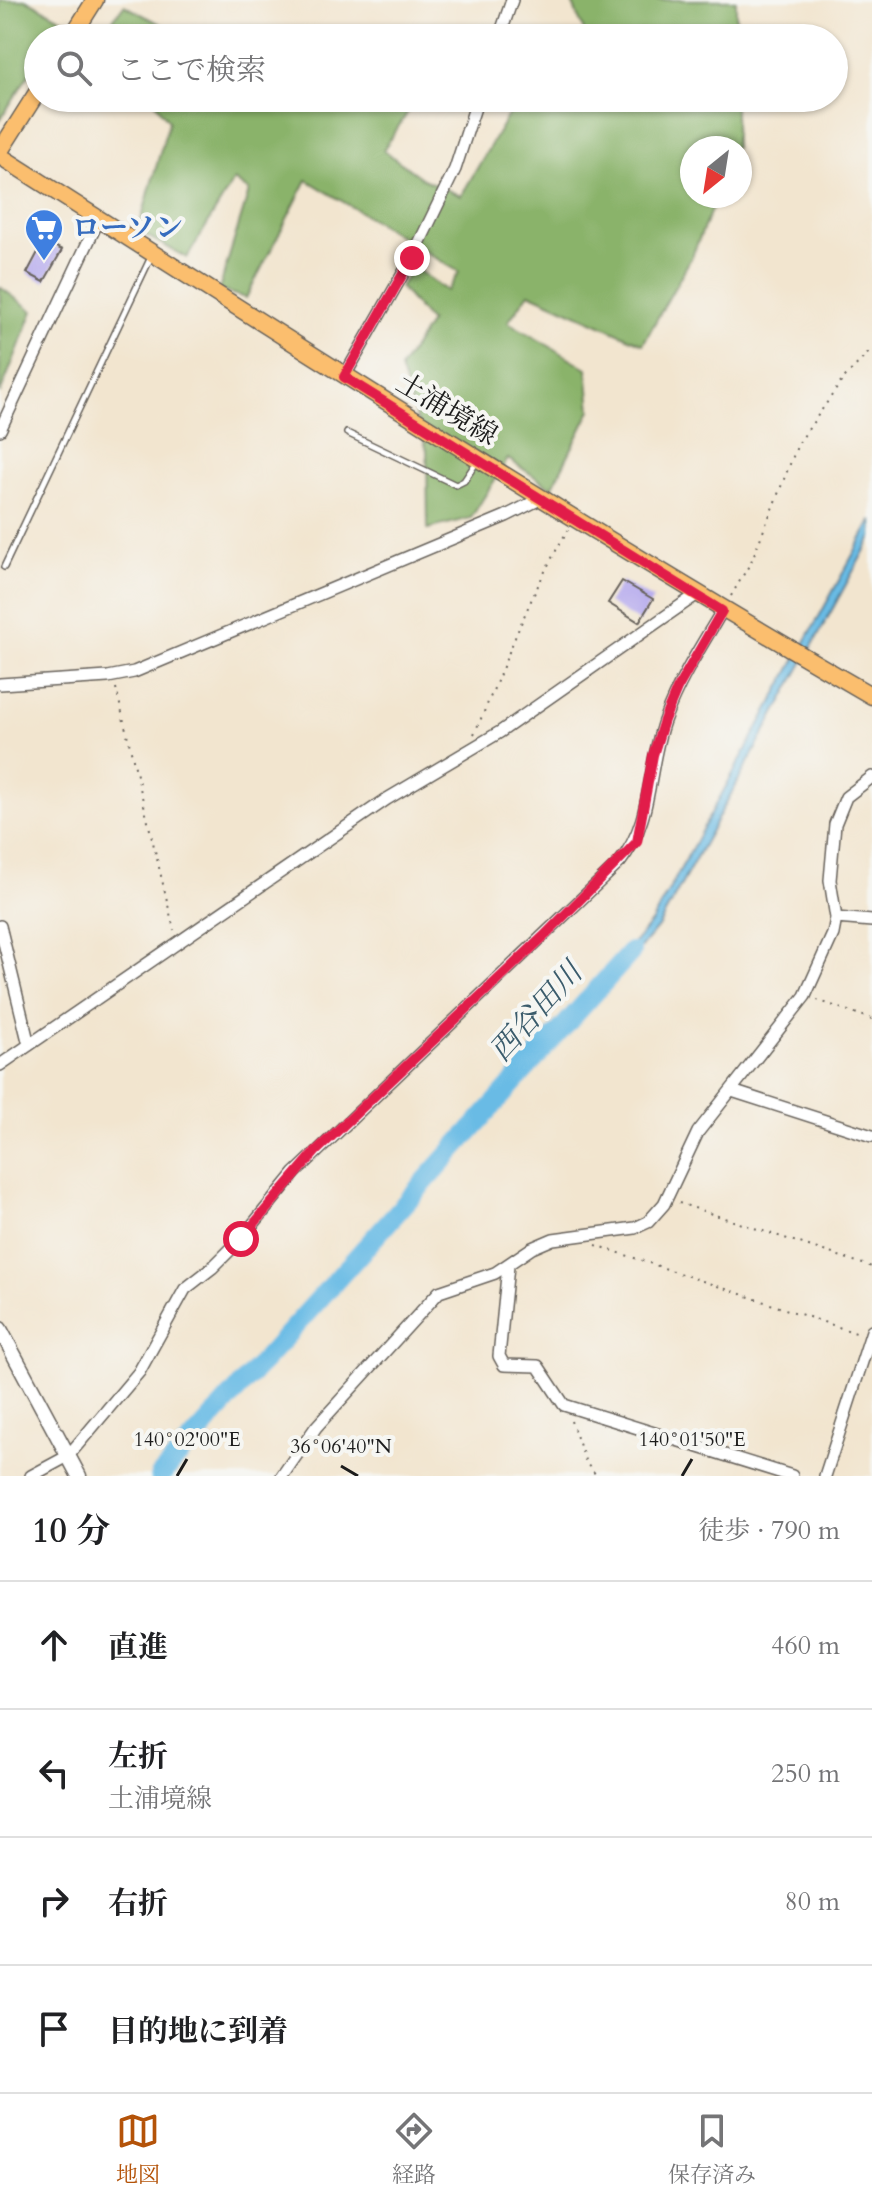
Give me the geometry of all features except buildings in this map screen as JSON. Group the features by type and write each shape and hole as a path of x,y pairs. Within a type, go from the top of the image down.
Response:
{"main road":[{"path":"80,24 95,0"},
{"path":"0,154 25,112"},
{"name":"土浦境線","path":"0,154 98,221 344,377 722,611 872,696"}],"street":[{"path":"504,24 512,0"},
{"path":"344,377 393,293 449,182 473,112"},
{"path":"0,430 98,221"},
{"path":"0,684 134,672 506,516 536,501 539,495"},
{"path":"0,1065 387,799 469,751 696,595"},
{"path":"31,1476 68,1456 139,1372 185,1289 241,1239 316,1151 543,937 637,842 653,755 664,720 677,689 722,611"},
{"path":"282,1476 316,1427 439,1292 508,1266 532,1248 553,1239 635,1228 648,1222 666,1199 698,1132 805,996 833,934 836,918 830,880 835,824 846,797 872,777"},
{"path":"836,918 872,921"},
{"path":"0,926 29,1045"},
{"path":"732,1091 872,1136"},
{"path":"508,1266 501,1362 509,1366 538,1366 564,1405 792,1476"},
{"path":"0,1329 79,1476"},
{"path":"825,1476 871,1334"}],"lane":[{"path":"4,567 152,256"},
{"path":"347,433 456,485 464,481 478,459"}],"path":[{"path":"722,611 751,562 798,444 844,378 872,349"},
{"path":"469,751 512,650 529,599 575,518"},
{"path":"113,676 177,943"},
{"path":"805,996 872,1019"},
{"path":"666,1199 872,1267"},
{"path":"586,1234 601,1247 871,1334"},
{"path":"564,1405 586,1463 597,1476"}],"green space":[{"path":"0,0 27,0 72,24 24,24 24,82 0,120"},
{"path":"571,0 736,0 736,24 581,24"},
{"path":"124,5 160,24 110,24"},
{"path":"162,112 408,112 383,150 423,179 461,196 510,112 735,112 735,136 680,136 680,208 712,208 692,256 643,344 529,293 508,322 587,368 591,410 552,488 508,459 471,518 428,529 427,450 400,369 430,322 400,287 413,267 447,291 459,272 307,180 246,298 219,290 249,191 234,180 187,258 138,231 169,121"},
{"path":"0,287 33,311 0,394"}],"water":[{"path":"872,520 872,537 658,927 617,976 611,970 651,923"}],"waterway":[{"name":"西谷田川","path":"160,1476 631,952"}],"place":[{"name":"ローソン","path":"44,262"}],"route":[{"path":"241,1239 316,1151 543,937 637,842 653,755 664,720 677,689 722,611 344,377 412,258"}]}
